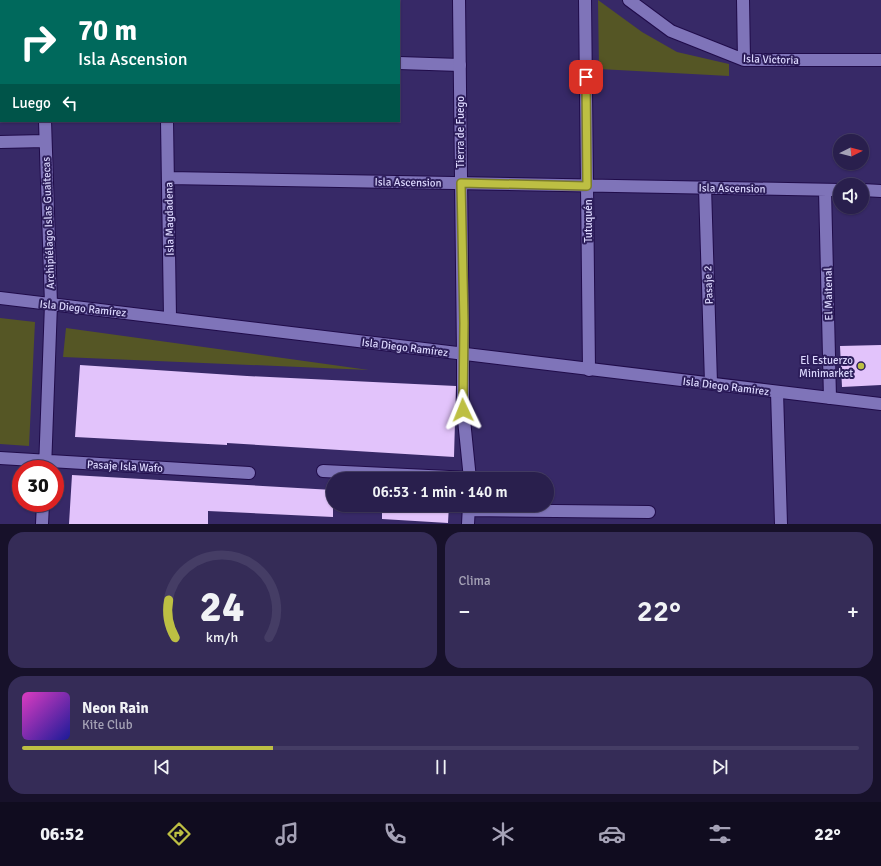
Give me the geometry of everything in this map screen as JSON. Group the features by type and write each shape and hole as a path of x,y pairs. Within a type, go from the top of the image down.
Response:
{"street":[{"name":"Tierra de Fuego","path":"459,0 463,410 469,472"},
{"name":"Tutuquén","path":"585,0 589,370"},
{"name":"Isla Victoria","path":"629,0 671,31 744,60 881,60"},
{"path":"744,0 744,60"},
{"path":"400,63 460,65"},
{"name":"Archipiélago Islas Guaitecas","path":"45,122 51,304 45,460"},
{"name":"Isla Magdadena","path":"167,122 170,317"},
{"path":"0,142 45,141"},
{"name":"Isla Ascension","path":"168,178 833,190"},
{"name":"Pasaje 2","path":"705,188 711,383"},
{"name":"El Maitenal","path":"825,190 830,398"},
{"path":"869,190 881,191"},
{"name":"Isla Diego Ramírez","path":"0,298 170,317 589,370 881,404"},
{"path":"777,392 781,524"},
{"name":"Pasaje Isla Wafo","path":"0,458 13,460"},
{"name":"Pasaje Isla Wafo","path":"64,466 249,474"},
{"path":"554,510 649,512"},
{"path":"42,524 43,512"},
{"path":"468,524 469,512"}],"shaded area":[{"path":"598,0 642,32 677,52 729,64 729,76 599,69"},
{"path":"0,318 35,322 29,446 0,444"},
{"path":"66,328 369,370 63,357"}],"building":[{"name":"El Estuerzo Minimarket","path":"881,345 881,385 842,387 840,346"},
{"path":"80,365 247,376 456,386 454,457 227,443 227,445 75,437"},
{"path":"72,475 326,490 326,512 333,512 333,517 208,511 208,524 69,524"},
{"path":"382,512 449,512 448,523 382,519"}],"place":[{"name":"El Estuerzo Minimarket","path":"861,366"}],"route":[{"path":"463,410 462,382 464,323 461,183 587,186 586,77"}]}
